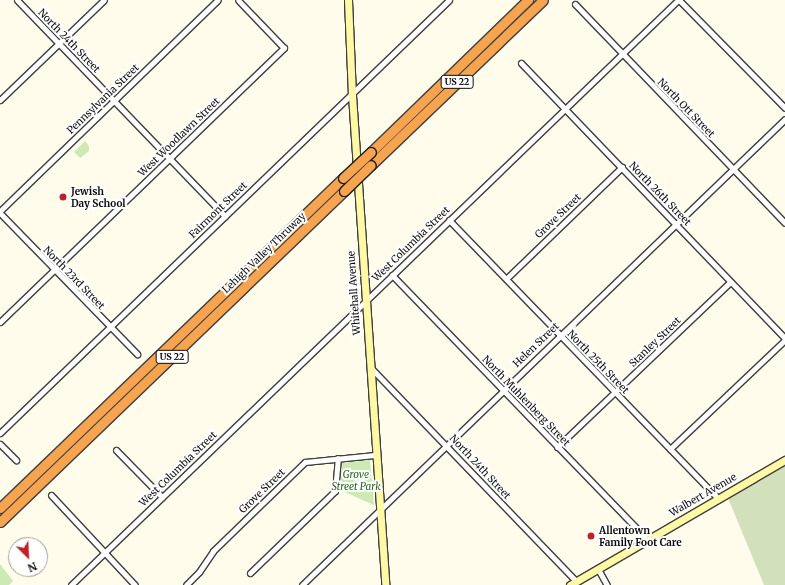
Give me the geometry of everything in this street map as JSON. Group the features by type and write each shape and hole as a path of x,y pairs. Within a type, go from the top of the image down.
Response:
{"highway":[{"name":"Lehigh Valley Thruway","path":"0,508 528,0"},
{"name":"Lehigh Valley Thruway","path":"0,522 543,0"}],"street":[{"name":"North 24th Street","path":"17,0 224,216"},
{"path":"0,100 104,0"},
{"name":"Pennsylvania Street","path":"0,212 218,0"},
{"name":"West Woodlawn Street","path":"0,322 284,48 238,0"},
{"name":"Whitehall Avenue","path":"348,0 352,95 369,366 385,585"},
{"name":"Fairmont Street","path":"0,433 449,0"},
{"path":"678,0 785,108"},
{"name":"West Columbia Street","path":"71,585 678,0"},
{"name":"North Ott Street","path":"575,4 622,55 785,223"},
{"name":"North 26th Street","path":"521,63 785,339"},
{"name":"Helen Street","path":"302,585 559,335 785,119"},
{"name":"Grove Street","path":"507,278 622,168"},
{"name":"North 23rd Street","path":"0,212 54,270 137,354"},
{"name":"North 25th Street","path":"449,220 507,278 559,335 718,499"},
{"name":"North Muhlenberg Street","path":"392,275 647,540"},
{"name":"Stanley Street","path":"557,447 730,282"},
{"path":"670,449 785,339"},
{"name":"North 24th Street","path":"369,366 576,581"},
{"path":"0,444 16,460"},
{"path":"116,450 162,497"},
{"name":"Grove Street","path":"186,585 199,572 213,552 305,462 375,455"},
{"path":"250,573 335,491 338,458"},
{"name":"Walbert Avenue","path":"570,585 785,460"},
{"path":"51,495 135,585"},
{"path":"598,569 607,585"}],"green space":[{"path":"85,141 89,146 89,151 80,158 74,152"},
{"name":"Grove Street Park","path":"370,460 374,505 340,490 340,463"},
{"path":"785,466 785,585 764,585 728,498"},
{"path":"0,564 8,574 8,577 10,577 13,581 9,585 0,585"}],"place":[{"name":"Jewish Day School","path":"63,197"},
{"name":"Allentown Family Foot Care","path":"591,536"}]}
